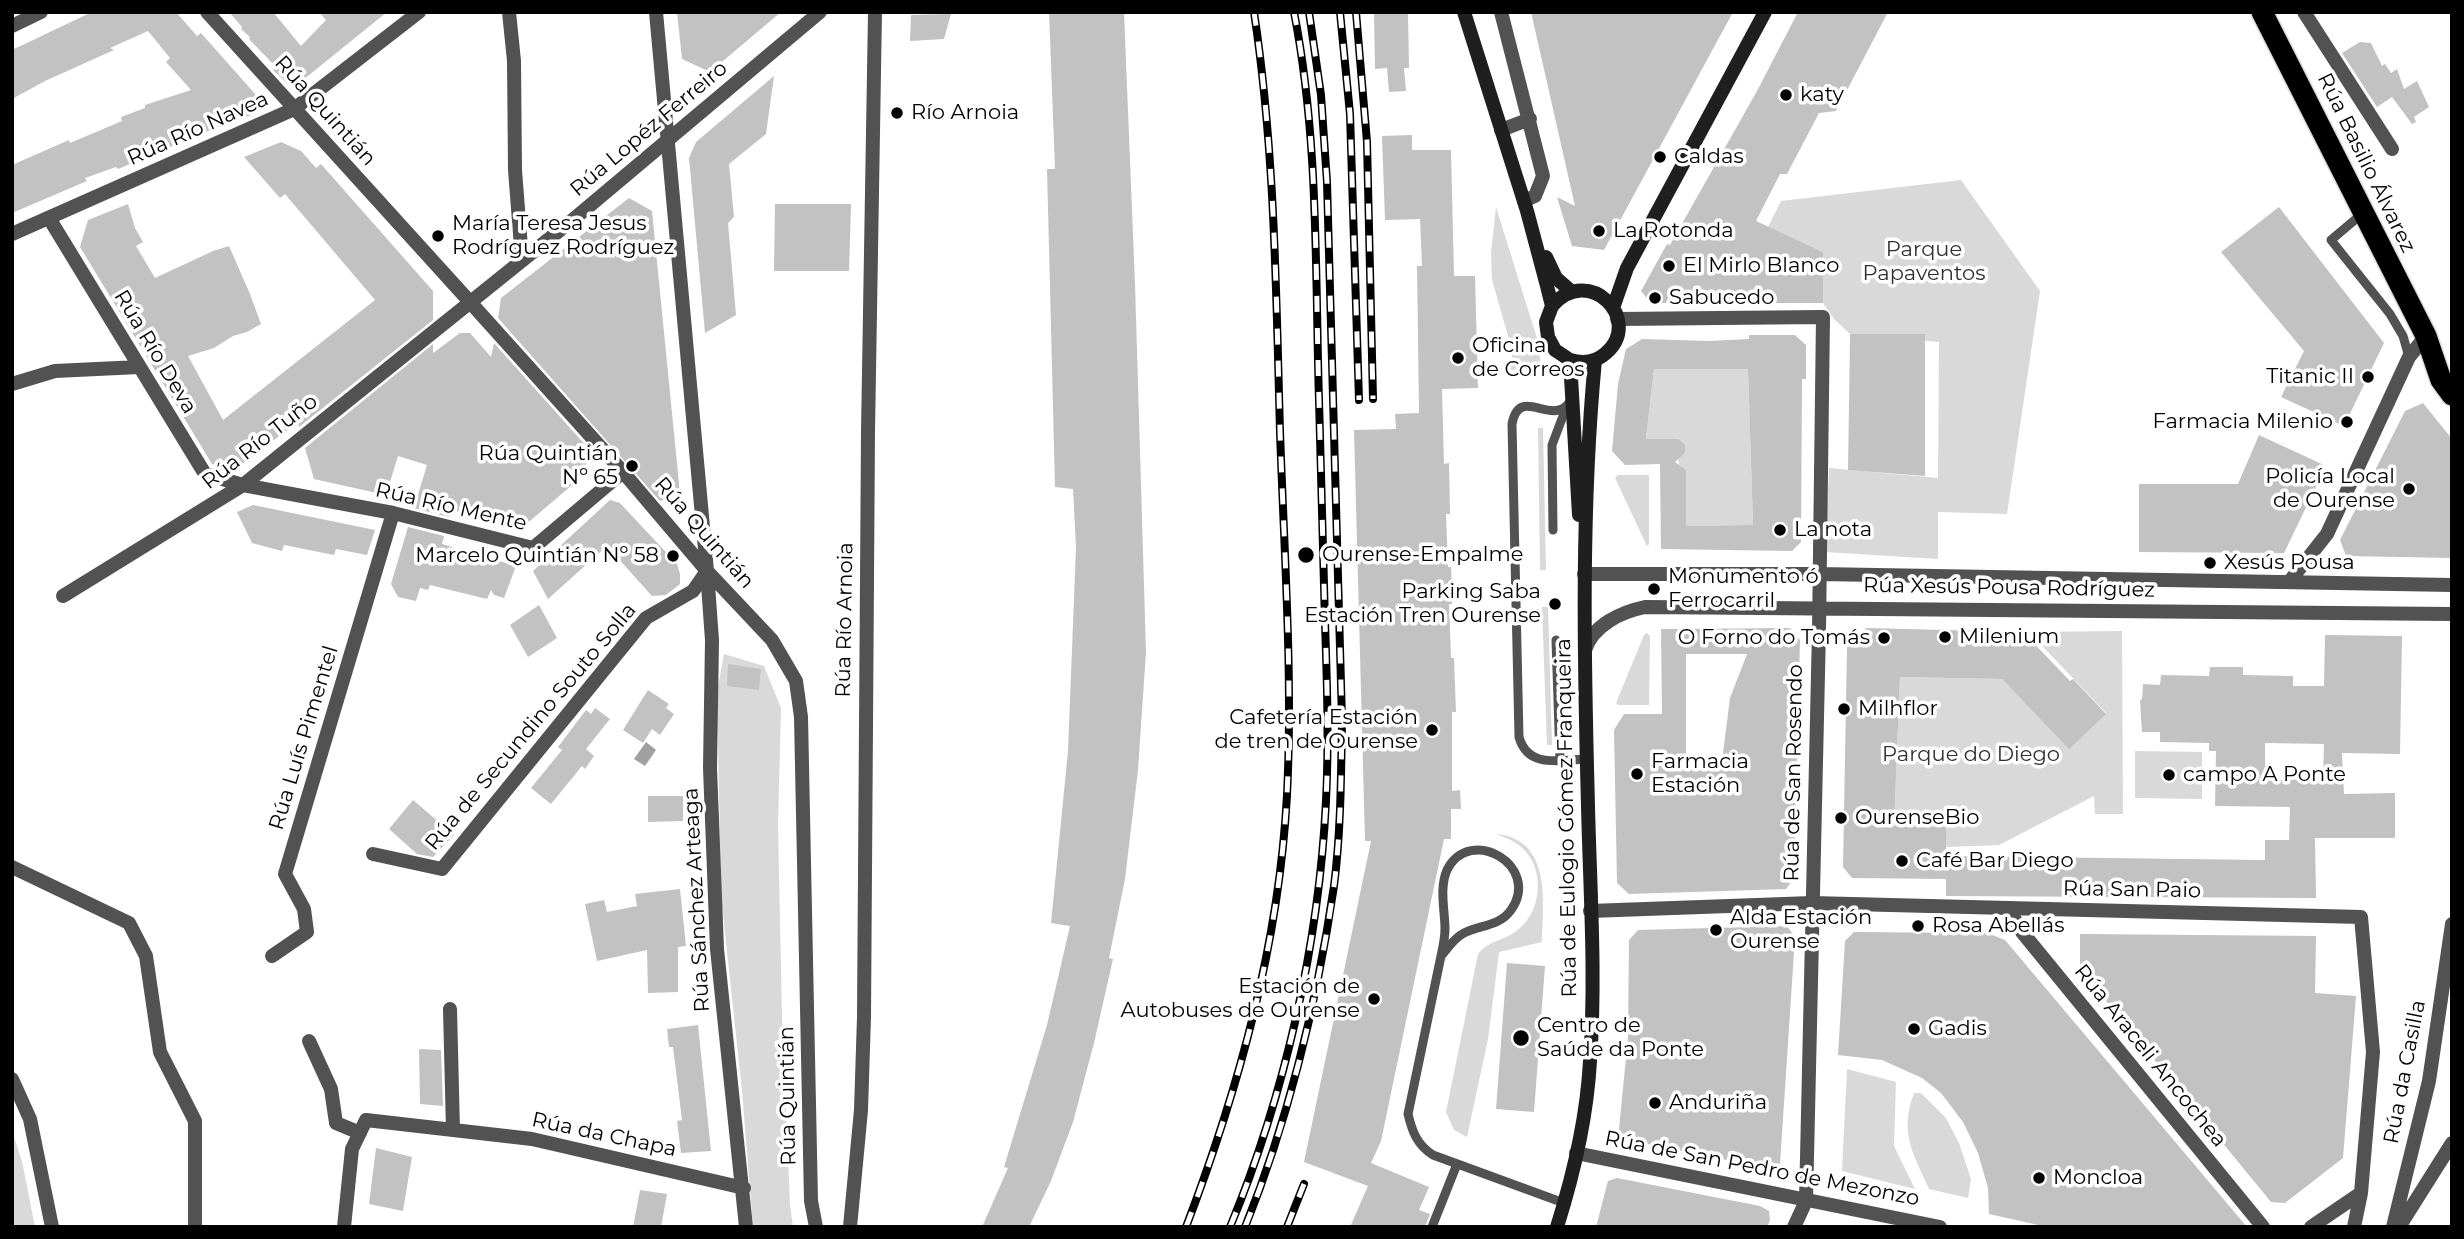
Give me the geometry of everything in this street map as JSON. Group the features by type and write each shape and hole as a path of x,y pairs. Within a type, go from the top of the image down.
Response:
{"highway":[{"name":"Rúa Basilio Álvarez","path":"2262,12 2426,336 2441,380 2452,396"},
{"name":"Rúa Basilio Álvarez","path":"2426,336 2452,363"}],"main road":[{"path":"1464,12 1529,216 1552,306"},
{"path":"1615,314 1627,268 1765,12"},
{"path":"1529,216 1556,278 1572,292"},
{"path":"1572,292 1595,292 1608,301 1615,314 1618,329 1614,343 1603,356 1595,360 1581,363 1570,360 1555,350 1548,337 1546,322 1552,306 1572,292"},
{"name":"Rúa de Eulogio Gómez Franqueira","path":"1570,360 1569,402 1584,573"},
{"name":"Rúa de Eulogio Gómez Franqueira","path":"1557,1227 1576,1153 1590,1062 1584,573 1590,410 1595,360"}],"street":[{"path":"12,26 41,12"},
{"name":"Rúa Quintián","path":"207,12 623,472 707,571 772,640 796,681 801,718 811,1201 816,1227"},
{"name":"Rúa Río Navea","path":"12,234 294,109 419,12"},
{"path":"509,12 514,61 515,170 522,260"},
{"name":"Rúa Sánchez Arteaga","path":"656,12 707,571 712,640 710,768 717,949 746,1227"},
{"name":"Rúa Lopéz Ferreiro","path":"470,302 820,12"},
{"name":"Rúa Río Arnoia","path":"850,1227 861,1110 864,1017 865,716 875,12"},
{"path":"1501,12 1543,176 1535,196 1524,201"},
{"path":"2304,12 2392,149"},
{"path":"1501,130 1530,119"},
{"name":"Rúa Río Deva","path":"49,218 205,474 243,485"},
{"name":"Rúa Río Tuño","path":"63,596 243,485 470,302"},
{"name":"Rúa de San Rosendo","path":"1615,314 1823,317 1805,1200 1794,1227"},
{"path":"2289,582 2327,534 2409,358 2426,336"},
{"path":"12,384 55,371 138,367"},
{"name":"Rúa Río Mente","path":"243,485 393,513 533,548 623,472"},
{"name":"Rúa Luís Pimentel","path":"272,956 307,932 304,909 285,874 393,513"},
{"name":"Rúa de Secundino Souto Solla","path":"373,853 442,869 646,618 693,591 707,571"},
{"name":"Rúa Xesús Pousa Rodríguez","path":"1584,573 1819,574 2452,585"},
{"name":"Rúa Xesús Pousa Rodríguez","path":"1585,652 1588,640 1602,626 1633,610 1645,607 2452,614"},
{"path":"12,867 129,923 146,956 160,1052 195,1121 195,1227"},
{"name":"Rúa San Paio","path":"1590,911 1812,903 2361,917 2373,1052 2361,1193 2354,1227"},
{"name":"Rúa Araceli Ancochea","path":"2008,908 2022,932 2263,1227"},
{"name":"Rúa da Casilla","path":"2393,1227 2429,1081 2452,924"},
{"path":"450,1009 453,1130"},
{"path":"309,1041 331,1089 336,1123 363,1127 352,1149 344,1227"},
{"path":"12,1079 30,1119 52,1227"},
{"name":"Rúa da Chapa","path":"363,1127 453,1130 532,1139 744,1188"},
{"path":"2399,1227 2452,1143"},
{"name":"Rúa de San Pedro de Mezonzo","path":"1576,1153 1940,1227"},
{"path":"2311,1227 2361,1193"}],"lane":[{"path":"2363,213 2331,240 2390,314 2403,336 2409,358"},
{"path":"1553,530 1552,446 1569,402"},
{"path":"1569,402 1554,412 1540,407 1525,407 1516,413 1512,424 1519,737 1524,749 1532,757 1543,760 1587,759"},
{"path":"1556,640 1560,760"},
{"path":"1441,956 1456,938 1501,920 1510,912 1518,890 1512,867 1503,858 1492,852 1479,850 1455,859 1447,869 1443,882 1445,931 1408,1114 1418,1141 1433,1155 1564,1203"},
{"path":"1432,1227 1457,1164"}],"green space":[{"name":"Parque Papaventos","path":"1961,180 2040,291 2007,514 1938,512 1938,559 1825,552 1829,468 1938,478 1939,342 1850,334 1834,319 1823,303 1823,252 1768,227 1781,201"},
{"path":"1496,207 1540,348 1540,362 1534,369 1508,370 1513,353 1492,280 1491,253"},
{"path":"1654,369 1748,369 1753,525 1697,526 1692,531 1686,531 1686,471 1679,465 1678,459 1685,453 1685,445 1679,439 1646,439"},
{"path":"1538,428 1543,428 1546,570 1540,570"},
{"path":"1618,475 1649,475 1647,546 1615,478"},
{"path":"1542,607 1548,607 1552,745 1547,745"},
{"name":"Parque do Diego","path":"2122,631 2123,814 2095,814 2094,796 1999,845 1946,847 1946,826 1894,826 1900,677 2002,679 2069,748 2106,713 2029,632"},
{"path":"1647,633 1650,636 1649,705 1618,705 1616,703"},
{"path":"724,654 764,666 781,708 778,825 782,1017 793,1227 753,1227 742,1091 721,896 717,692"},
{"name":"campo A Ponte","path":"2135,751 2202,752 2202,799 2135,798"},
{"path":"1496,834 1514,838 1527,847 1535,860 1543,892 1542,942 1499,952 1488,1039 1467,1137 1454,1130 1446,1112 1478,954 1486,946 1510,935 1524,924 1536,903 1538,890 1534,866 1529,855 1518,844"},
{"path":"1847,1069 1896,1082 1894,1146 1915,1189 1842,1171"},
{"path":"1914,1093 1921,1093 1946,1118 1959,1143 1971,1179 1968,1198 1929,1189 1913,1153 1908,1131"},
{"path":"12,1131 22,1161 35,1227 12,1227"}],"shaded area":[{"path":"646,742 656,750 645,766 634,759"}],"building":[{"path":"92,12 176,12 197,36 201,33 256,95 255,114 118,169 116,167 85,178 87,181 12,213 12,165 122,121 121,117 145,108 145,105 191,90 166,62 170,58 148,31 12,99 12,50"},
{"path":"229,12 273,12 301,46 326,20 319,12 387,12 298,84 290,86 273,70 276,67 249,39"},
{"path":"677,12 781,12 710,72 682,59"},
{"path":"1049,12 1124,12 1146,652 1138,770 1125,879 1109,958 1113,959 1073,1122 1051,1181 1029,1227 982,1227 1008,1168 1004,1167 1047,1025 1070,926 1051,923 1068,751 1076,547 1073,489 1055,487 1047,169 1055,169"},
{"path":"1374,12 1408,12 1409,68 1404,68 1406,91 1389,92 1387,68 1375,69"},
{"path":"1531,12 1733,12 1604,250 1572,246 1557,197 1575,206"},
{"path":"1798,12 1888,12 1836,111 1819,113 1787,174 1780,174 1756,221 1823,252 1823,303 1651,303 1641,291 1757,91"},
{"path":"951,14 944,39 910,41 911,15"},
{"path":"2360,42 2371,43 2382,66 2385,64 2391,73 2397,69 2404,89 2417,81 2429,107 2414,117 2416,122 2412,124 2392,97 2377,107 2342,53"},
{"path":"774,76 766,134 729,164 734,217 728,223 736,315 705,333 689,158 696,142"},
{"path":"1412,135 1412,150 1451,150 1454,276 1475,276 1478,388 1442,389 1444,464 1449,463 1450,514 1446,514 1448,567 1451,567 1452,604 1449,604 1456,712 1452,712 1452,791 1460,790 1461,809 1451,809 1451,839 1444,839 1381,1141 1371,1163 1429,1187 1419,1210 1430,1214 1425,1227 1350,1227 1368,1186 1304,1162 1371,841 1365,841 1354,430 1396,429 1395,414 1419,413 1417,266 1422,266 1420,219 1385,220 1382,136"},
{"path":"281,142 301,151 316,168 321,164 433,291 433,320 299,427 298,422 242,464 233,467 212,464 80,247 88,220 128,204 135,228 143,242 136,246 155,278 229,246 261,324 214,348 188,356 223,420 375,300 285,194 280,198 244,157"},
{"path":"629,198 652,211 680,494 660,501 498,318 501,298"},
{"path":"775,204 851,204 849,271 774,271"},
{"path":"2279,207 2384,343 2344,426 2281,397 2304,351 2221,252"},
{"path":"460,333 470,333 491,357 494,343 588,448 585,474 524,526 451,510 449,517 414,508 427,465 398,456 386,495 314,479 305,448 433,344 433,353"},
{"path":"1850,334 1925,334 1925,476 1848,470"},
{"path":"1749,335 1795,335 1806,345 1806,379 1802,379 1801,542 1792,551 1661,549 1660,464 1625,465 1612,451 1618,384 1626,349 1642,339 1749,339","holes":["1654,369 1748,369 1753,525 1686,526 1686,470 1675,462 1685,453 1685,445 1679,439 1646,439"]},
{"name":"Policía Local de Ourense","path":"2423,403 2452,439 2452,558 2346,556 2340,540 2405,411"},
{"path":"2259,435 2326,466 2284,553 2139,552 2139,484 2238,484"},
{"path":"610,500 620,503 677,564 680,584 666,595 652,596 607,546 548,599 533,571"},
{"path":"253,505 375,530 367,555 336,549 334,555 284,545 282,551 252,543 237,512"},
{"path":"408,527 444,536 442,544 516,566 504,598 494,595 491,590 487,599 430,585 428,590 420,588 416,601 398,597 391,584"},
{"path":"539,605 557,638 528,657 510,625"},
{"path":"1790,628 1800,640 1794,878 1786,889 1629,894 1617,883 1614,730 1624,714 1662,714 1661,629","holes":["1686,654 1747,654 1730,698 1722,761 1686,761"]},
{"path":"1866,628 2023,632 2106,714 2069,749 2002,679 1900,677 1894,826 1946,826 1946,856 2265,860 2265,840 2289,840 2290,807 2215,806 2216,751 2209,751 2209,743 2160,742 2160,732 2142,732 2140,700 2143,684 2160,685 2161,675 2209,676 2210,667 2243,667 2243,675 2293,676 2293,686 2324,686 2325,635 2402,636 2400,754 2342,753 2344,794 2395,793 2395,838 2315,838 2316,898 1946,896 1946,879 1852,878 1843,867 1847,647","holes":["2265,743 2324,744 2323,779 2265,780"]},
{"path":"728,664 761,669 759,690 727,686"},
{"path":"648,690 669,704 666,708 674,714 660,735 652,729 643,743 623,730"},
{"path":"595,708 610,719 586,749 594,756 585,769 582,766 551,804 531,788 562,750 558,747 586,710 591,714"},
{"path":"648,796 683,796 683,821 648,822"},
{"path":"413,800 454,835 433,857 417,854 389,829"},
{"path":"680,889 686,946 678,947 678,992 648,993 647,950 597,961 585,904 604,900 607,912 637,906 635,894"},
{"path":"1787,926 1795,937 1780,1164 1771,1169 1627,1140 1619,1129 1628,1037 1629,940 1638,930"},
{"path":"1854,932 1987,933 2005,940 2247,1227 2047,1227 1989,1214 1988,1188 1978,1153 1963,1122 1941,1093 1922,1078 1882,1060 1838,1055 1845,941"},
{"path":"2080,934 2316,936 2315,993 2356,996 2343,1158 2285,1203 2271,1202 2080,969"},
{"name":"Centro de Saúde da Ponte","path":"1507,963 1545,966 1534,1112 1496,1109"},
{"path":"698,1025 711,1151 681,1153 677,1121 682,1120 673,1047 669,1047 667,1029"},
{"path":"419,1049 441,1050 443,1106 420,1104"},
{"path":"376,1148 412,1157 403,1211 369,1204"},
{"path":"1617,1178 1760,1206 1769,1211 1770,1220 1767,1227 1596,1227 1608,1181"},
{"path":"640,1190 667,1194 661,1227 633,1227"}],"railway":[{"path":"1186,1227 1239,1069 1266,961 1283,851 1287,795 1288,659 1273,221 1266,116 1254,12"},
{"path":"1230,1227 1267,1125 1296,1018 1316,909 1326,801 1327,689 1314,205 1308,108 1294,12"},
{"path":"1245,1227 1275,1144 1300,1059 1327,929 1339,824 1342,720 1327,182 1321,95 1309,12"},
{"path":"1340,12 1350,114 1359,400"},
{"path":"1356,12 1367,142 1373,399"},
{"path":"1287,1227 1304,1184"}],"place":[{"name":"katy","path":"1786,95"},
{"name":"Río Arnoia","path":"897,113"},
{"name":"Caldas","path":"1660,157"},
{"name":"La Rotonda","path":"1599,231"},
{"name":"María Teresa Jesus Rodríguez Rodríguez","path":"438,236"},
{"name":"El Mirlo Blanco","path":"1669,266"},
{"name":"Sabucedo","path":"1655,298"},
{"name":"Oficina de Correos","path":"1458,358"},
{"name":"Titanic II","path":"2368,377"},
{"name":"Farmacia Milenio","path":"2347,422"},
{"name":"Rúa Quintián Nº 65","path":"632,466"},
{"name":"Policía Local de Ourense","path":"2409,489"},
{"name":"La nota","path":"1780,530"},
{"name":"Ourense-Empalme","path":"1306,555"},
{"name":"Marcelo Quintián Nº 58","path":"673,556"},
{"name":"Xesús Pousa","path":"2210,563"},
{"name":"Monumento ó Ferrocarril","path":"1654,589"},
{"name":"Parking Saba Estación Tren Ourense","path":"1555,604"},
{"name":"Milenium","path":"1945,637"},
{"name":"O Forno do Tomás","path":"1884,638"},
{"name":"Milhflor","path":"1844,709"},
{"name":"Cafetería Estación de tren de Ourense","path":"1432,730"},
{"name":"Farmacia Estación","path":"1637,774"},
{"name":"campo A Ponte","path":"2169,775"},
{"name":"OurenseBio","path":"1841,818"},
{"name":"Café Bar Diego","path":"1902,861"},
{"name":"Rosa Abellás","path":"1918,926"},
{"name":"Alda Estación Ourense","path":"1716,930"},
{"name":"Estación de Autobuses de Ourense","path":"1374,999"},
{"name":"Gadis","path":"1914,1029"},
{"name":"Centro de Saúde da Ponte","path":"1521,1038"},
{"name":"Anduriña","path":"1655,1103"},
{"name":"Moncloa","path":"2039,1178"}]}
